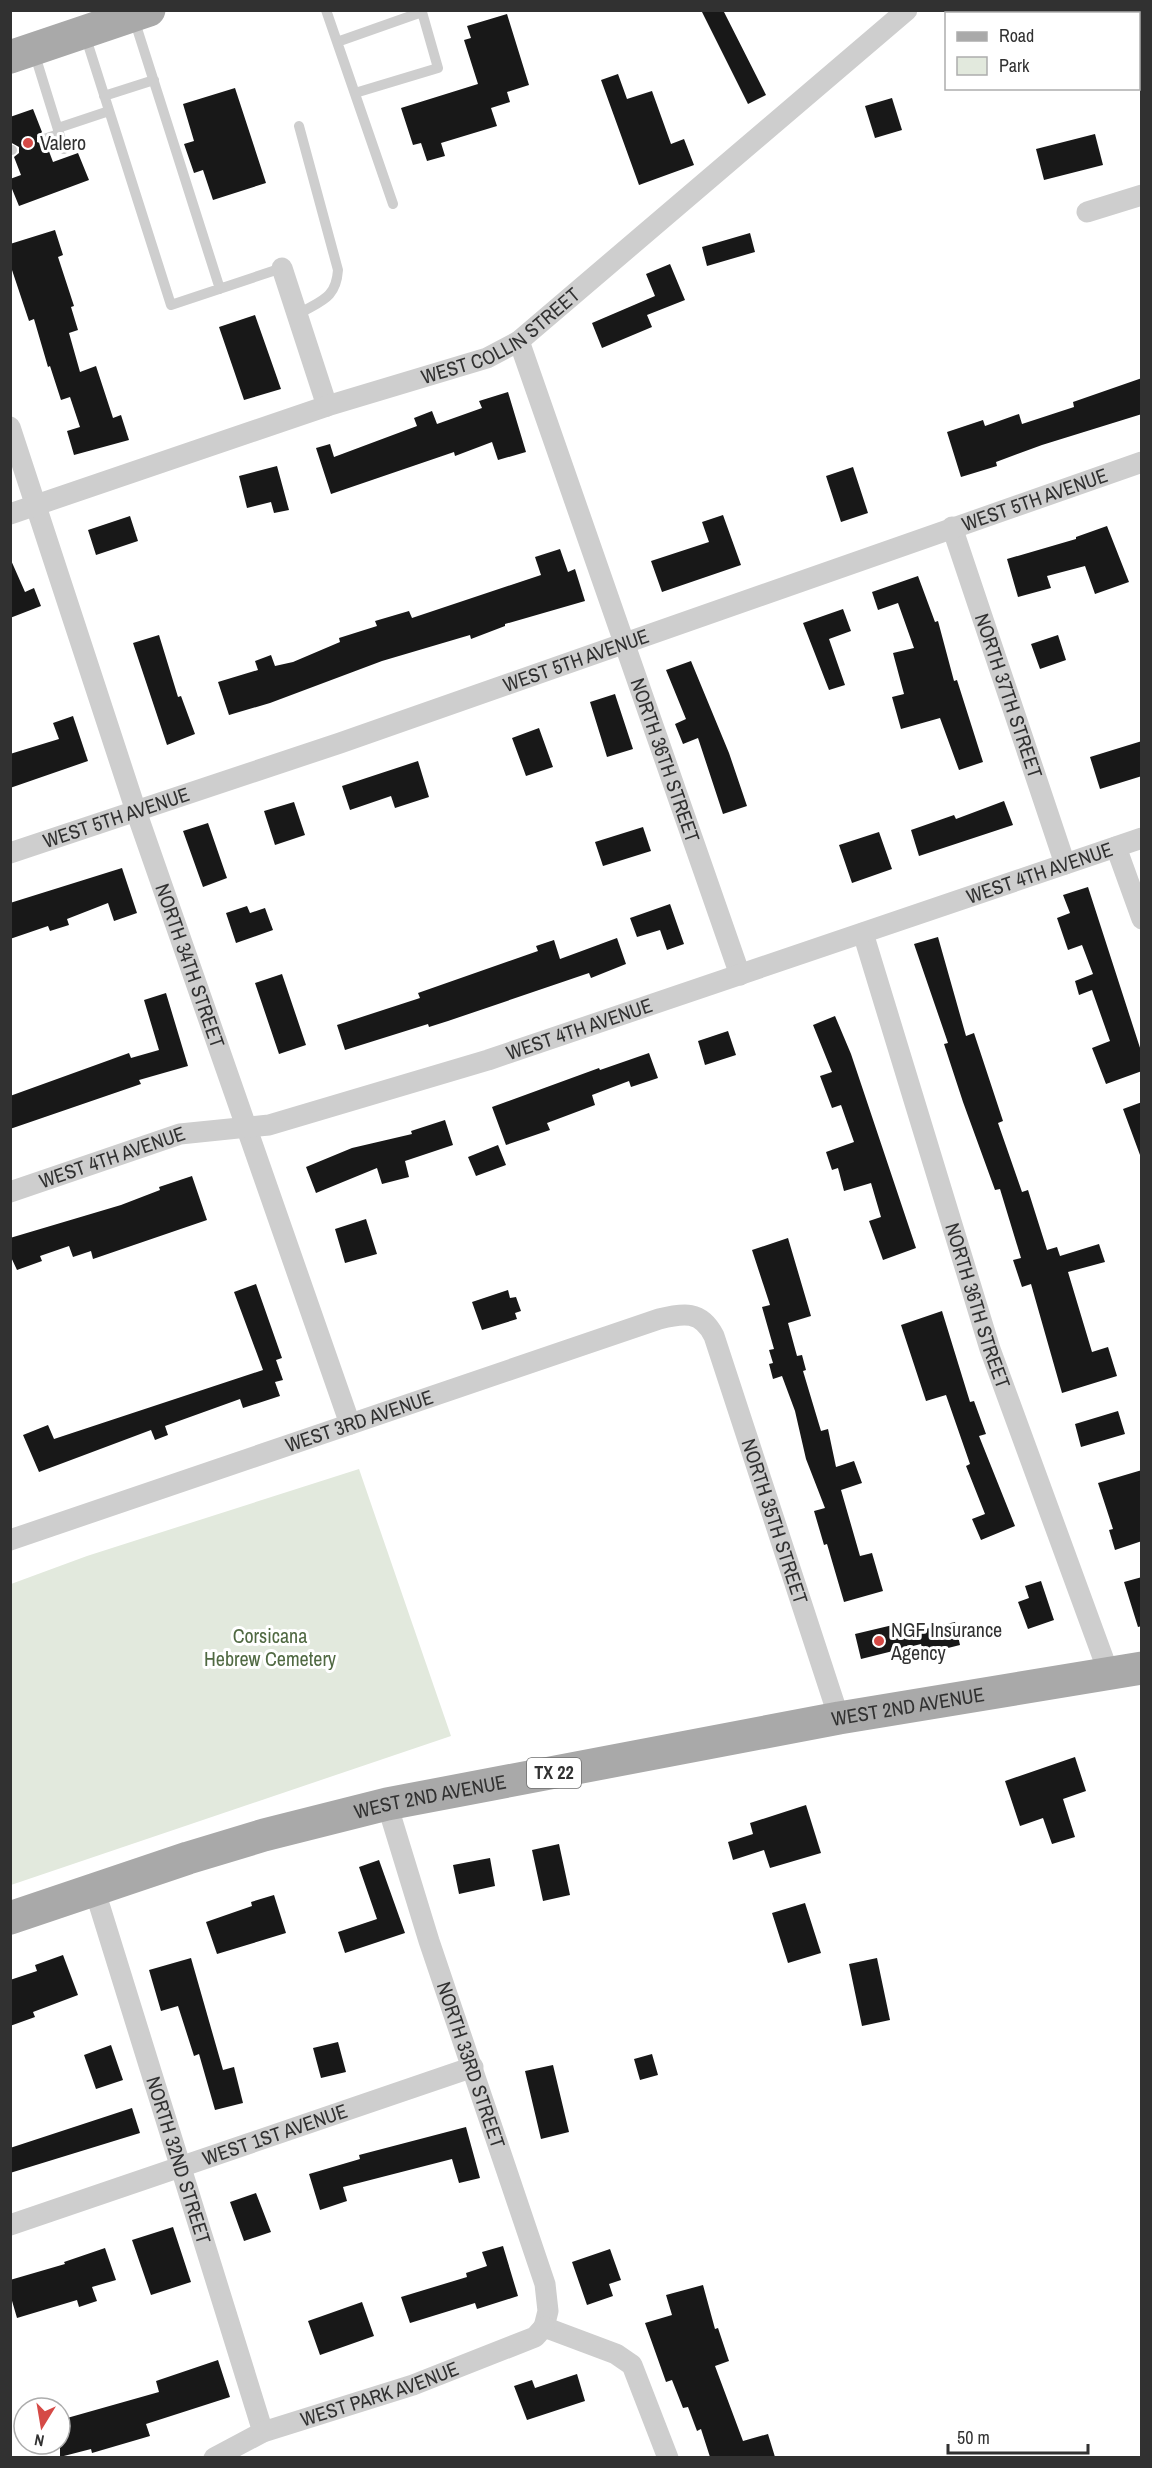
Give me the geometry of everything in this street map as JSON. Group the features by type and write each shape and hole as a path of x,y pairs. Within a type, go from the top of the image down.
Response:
{"main road":[{"path":"22,53 141,13"},
{"name":"TX 22","path":"1109,1674 1142,1668"},
{"name":"WEST 2ND AVENUE","path":"10,1918 94,1888 264,1835 387,1804 839,1718 1109,1674"}],"street":[{"name":"WEST COLLIN STREET","path":"10,514 327,406 487,358 519,341 907,10"},
{"path":"1087,212 1142,195"},
{"path":"282,268 327,406"},
{"name":"NORTH 36TH STREET","path":"519,341 740,975"},
{"name":"NORTH 34TH STREET","path":"10,427 136,811 350,1424"},
{"name":"WEST 5TH AVENUE","path":"10,854 340,743 1142,462"},
{"name":"NORTH 37TH STREET","path":"952,527 1065,864"},
{"name":"WEST 4TH AVENUE","path":"10,1192 180,1134 269,1125 488,1060 1142,838"},
{"path":"1116,847 1142,919"},
{"name":"NORTH 36TH STREET","path":"863,933 990,1348 1109,1674"},
{"name":"WEST 3RD AVENUE","path":"10,1540 659,1319 685,1313 696,1315 708,1324"},
{"name":"NORTH 35TH STREET","path":"708,1324 839,1718"},
{"name":"NORTH 33RD STREET","path":"387,1804 544,2283 548,2312 544,2327"},
{"name":"NORTH 32ND STREET","path":"94,1888 263,2432"},
{"name":"WEST 1ST AVENUE","path":"10,2225 181,2169 472,2067"},
{"path":"544,2327 616,2354 632,2365 668,2457"},
{"name":"WEST PARK AVENUE","path":"214,2457 263,2432 413,2385 535,2337 544,2327"}],"lane":[{"path":"326,10 393,204"},
{"path":"337,42 422,12 438,68 355,93"},
{"path":"141,13 154,80 220,289"},
{"path":"84,32 171,304 282,268"},
{"path":"22,53 64,149"},
{"path":"104,96 154,80"},
{"path":"44,139 58,131 109,111"},
{"path":"297,315 330,294 337,284 338,270 299,126"}],"green space":[{"name":"Corsicana Hebrew Cemetery","path":"359,1469 451,1736 11,1885 11,1584 87,1556"}],"building":[{"path":"701,10 723,10 766,95 748,104"},
{"path":"507,14 529,85 507,92 510,102 491,108 497,126 441,143 445,156 427,161 421,143 413,145 401,108 478,84 464,40 471,38 467,26"},
{"path":"618,74 627,99 652,91 671,144 684,139 694,165 639,185 601,80"},
{"path":"235,88 266,183 213,200 203,170 194,173 184,144 194,141 183,104"},
{"path":"892,98 902,130 875,138 865,106"},
{"path":"33,109 42,132 37,137 37,142 47,146 53,162 78,153 89,180 19,206 10,184 10,179 21,175 14,157 19,153 19,147 10,142 10,117"},
{"path":"1095,134 1103,165 1044,180 1036,149"},
{"path":"55,230 63,255 58,257 74,306 71,307 78,330 69,333 80,372 96,366 113,418 121,415 129,440 74,455 67,431 80,427 70,397 61,400 50,366 48,367 34,319 29,321 10,264 10,244"},
{"path":"750,233 755,252 707,266 702,247"},
{"path":"670,264 685,300 647,315 652,327 602,348 592,323 655,296 646,274"},
{"path":"255,315 281,389 244,400 219,327"},
{"path":"1142,378 1142,414 1042,445 996,462 997,466 961,477 947,432 983,420 985,426 1019,414 1022,424 1074,407 1073,402"},
{"path":"508,392 526,452 498,460 492,442 455,456 454,452 331,494 316,448 330,444 334,457 417,426 414,418 432,411 437,424 482,408 479,401"},
{"path":"277,466 289,510 274,513 271,502 247,508 239,476"},
{"path":"853,467 868,513 841,522 826,476"},
{"path":"723,515 741,565 662,592 651,561 709,542 702,522"},
{"path":"130,516 138,541 96,555 88,530"},
{"path":"1107,526 1129,582 1095,594 1085,566 1047,576 1051,588 1018,597 1007,559 1076,539 1076,537"},
{"path":"560,549 568,572 575,569 585,601 505,624 505,626 471,639 470,635 382,661 270,703 229,715 218,682 258,670 255,661 271,655 275,666 293,662 340,642 339,638 377,626 375,621 409,611 412,618 541,575 535,557"},
{"path":"10,558 25,592 34,588 41,606 10,618"},
{"path":"918,576 935,622 938,621 954,681 957,680 983,762 959,770 940,718 901,729 892,697 904,694 893,653 914,648 898,603 878,610 872,592"},
{"path":"843,609 851,631 829,639 845,685 829,690 803,623"},
{"path":"159,635 178,697 181,696 195,734 167,745 133,643"},
{"path":"1058,635 1066,660 1040,669 1031,644"},
{"path":"691,661 729,753 747,806 723,814 698,738 683,744 675,724 686,719 666,670"},
{"path":"615,694 633,749 607,757 590,702"},
{"path":"73,716 88,761 10,788 10,754 59,739 53,723"},
{"path":"539,728 553,767 526,776 512,738"},
{"path":"1142,741 1142,776 1100,789 1090,757"},
{"path":"418,761 429,797 395,808 391,796 350,810 342,786"},
{"path":"1004,801 1013,825 919,856 911,830 954,815 956,819"},
{"path":"294,802 305,835 275,845 264,811"},
{"path":"208,823 227,878 203,887 183,831"},
{"path":"643,827 651,851 603,866 595,842"},
{"path":"879,832 892,869 852,883 839,845"},
{"path":"122,868 137,913 114,921 108,903 67,919 69,925 50,931 48,926 10,939 10,903"},
{"path":"1088,887 1142,1054 1142,1071 1106,1084 1092,1048 1110,1041 1092,990 1079,995 1075,981 1093,974 1082,945 1068,950 1057,918 1070,913 1063,895"},
{"path":"670,904 684,944 667,950 660,930 637,937 630,918"},
{"path":"247,906 250,913 265,908 273,930 236,943 226,913"},
{"path":"938,937 966,1036 974,1033 1003,1121 998,1123 1022,1192 1028,1190 1047,1250 1057,1247 1060,1256 1099,1244 1105,1262 1068,1272 1092,1352 1108,1347 1117,1376 1062,1393 1031,1284 1022,1287 1013,1260 1021,1258 1000,1189 995,1190 963,1102 944,1044 948,1043 914,944"},
{"path":"617,938 626,964 591,978 589,973 429,1027 428,1024 345,1050 337,1025 420,998 418,993 538,951 536,946 554,940 560,959"},
{"path":"282,974 306,1045 279,1054 255,983"},
{"path":"166,993 188,1066 139,1080 141,1084 10,1129 10,1096 129,1053 131,1058 159,1050 144,1000"},
{"path":"835,1016 851,1054 916,1248 883,1260 869,1221 881,1217 871,1183 844,1191 838,1168 832,1170 826,1152 854,1142 841,1105 832,1108 820,1076 832,1072 813,1025"},
{"path":"728,1031 736,1055 705,1065 698,1041"},
{"path":"649,1053 658,1078 631,1087 629,1081 592,1095 595,1105 547,1123 550,1130 506,1145 492,1107 599,1068 600,1070"},
{"path":"1142,1102 1142,1155 1140,1155 1123,1109"},
{"path":"445,1120 453,1145 405,1161 409,1177 382,1184 377,1168 316,1193 306,1167 352,1148 412,1134 411,1131"},
{"path":"498,1145 506,1165 476,1176 468,1157"},
{"path":"192,1176 207,1220 93,1259 91,1251 73,1257 69,1246 40,1256 42,1261 17,1270 10,1255 10,1238 121,1205 160,1190 159,1187"},
{"path":"366,1219 377,1254 345,1263 335,1229"},
{"path":"788,1238 811,1316 788,1323 797,1356 802,1355 806,1370 803,1371 821,1431 828,1429 836,1467 854,1461 862,1483 841,1490 860,1556 872,1553 883,1591 844,1602 827,1544 824,1545 814,1511 825,1508 806,1459 795,1411 782,1376 773,1379 769,1364 773,1363 769,1350 774,1349 762,1307 770,1305 752,1250"},
{"path":"256,1284 282,1358 276,1360 283,1380 275,1382 280,1396 243,1408 240,1399 165,1426 168,1435 155,1440 151,1430 39,1472 23,1435 48,1425 54,1439 263,1370 234,1292"},
{"path":"508,1290 510,1298 516,1297 521,1311 515,1313 517,1319 482,1330 472,1302"},
{"path":"942,1311 970,1402 974,1401 986,1434 979,1436 1015,1526 981,1540 972,1519 985,1514 966,1466 970,1464 946,1395 926,1401 901,1325"},
{"path":"1118,1411 1125,1434 1081,1447 1075,1424"},
{"path":"1142,1470 1142,1541 1115,1550 1109,1530 1113,1529 1098,1483"},
{"path":"1142,1577 1142,1626 1138,1627 1124,1582"},
{"path":"1041,1581 1054,1620 1028,1629 1018,1602 1029,1598 1025,1586"},
{"path":"955,1622 960,1645 924,1654 921,1644 861,1659 855,1634 897,1624 900,1635"},
{"path":"1075,1757 1086,1791 1063,1799 1075,1837 1052,1844 1043,1818 1020,1826 1005,1781"},
{"path":"806,1805 821,1853 770,1868 764,1850 733,1860 728,1842 753,1834 750,1823"},
{"path":"559,1844 570,1895 543,1901 532,1850"},
{"path":"490,1858 495,1886 459,1894 453,1865"},
{"path":"379,1860 405,1933 345,1953 338,1932 377,1919 359,1867"},
{"path":"274,1895 286,1933 217,1954 206,1922 252,1906 251,1902"},
{"path":"805,1903 821,1953 788,1963 772,1913"},
{"path":"63,1955 78,1995 33,2012 35,2017 10,2026 10,1980 37,1971 35,1965"},
{"path":"191,1958 223,2070 234,2067 243,2103 215,2110 199,2054 194,2056 178,2006 161,2011 149,1970"},
{"path":"877,1958 890,2020 862,2026 849,1964"},
{"path":"338,2042 346,2072 321,2078 313,2048"},
{"path":"111,2045 123,2080 96,2089 84,2055"},
{"path":"652,2054 658,2075 640,2080 634,2059"},
{"path":"553,2065 569,2132 541,2139 525,2071"},
{"path":"132,2108 140,2133 10,2173 10,2148"},
{"path":"466,2127 480,2178 459,2183 452,2159 343,2187 347,2201 320,2210 309,2174 360,2159 359,2155"},
{"path":"256,2193 271,2232 244,2241 230,2202"},
{"path":"173,2227 191,2282 151,2295 132,2240"},
{"path":"503,2246 518,2296 477,2309 475,2303 410,2323 401,2297 467,2277 466,2273 487,2266 482,2252"},
{"path":"105,2248 116,2280 92,2287 97,2301 79,2307 77,2300 17,2318 10,2294 10,2280 65,2264 64,2262"},
{"path":"610,2249 621,2280 609,2284 613,2296 587,2305 572,2262"},
{"path":"703,2285 715,2329 718,2328 729,2361 715,2366 743,2441 768,2434 775,2457 710,2457 701,2429 697,2431 688,2407 683,2408 672,2380 666,2382 645,2323 672,2315 666,2295"},
{"path":"362,2302 374,2336 320,2355 308,2321"},
{"path":"218,2360 230,2397 146,2424 150,2436 92,2453 91,2449 72,2454 72,2417 159,2392 156,2381"},
{"path":"577,2374 585,2401 527,2420 514,2386 532,2380 535,2388"}],"place":[{"name":"Valero","path":"28,143"},
{"name":"NGF Insurance Agency","path":"879,1641"}]}
